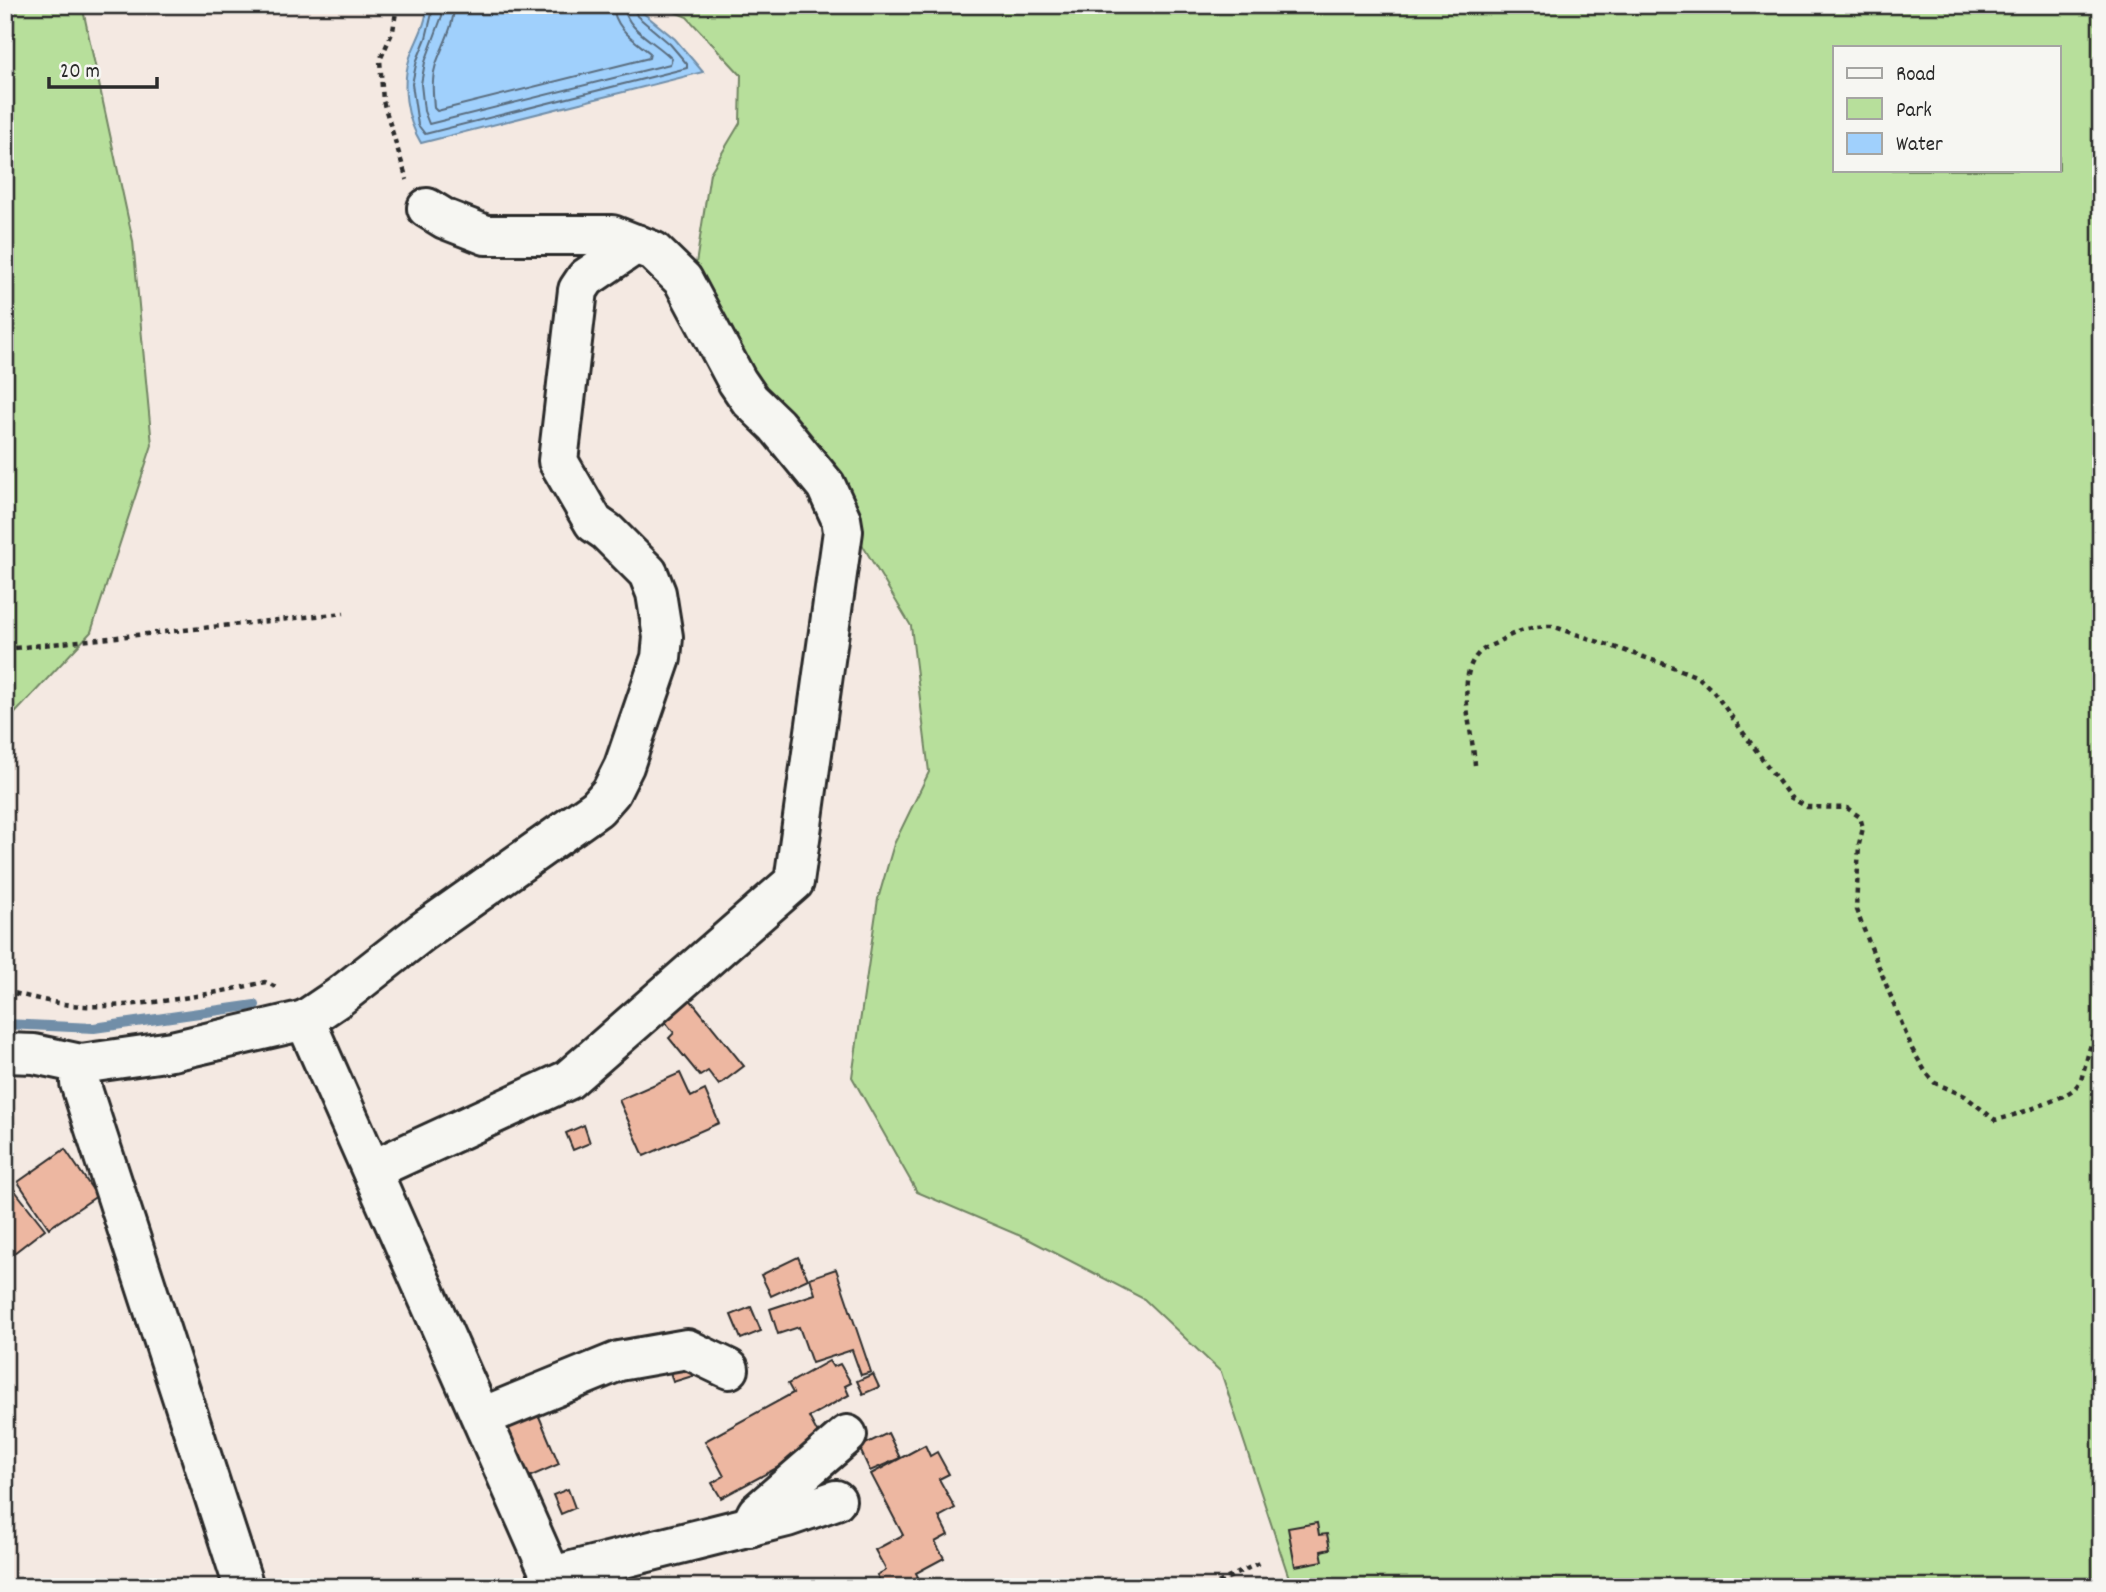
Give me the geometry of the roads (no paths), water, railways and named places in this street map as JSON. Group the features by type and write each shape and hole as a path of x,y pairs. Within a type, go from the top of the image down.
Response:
{"street":[{"path":"372,1170 568,1080 794,882 844,531 827,486 776,425 750,400 683,280 653,251 612,235 486,235 445,219 427,208"},
{"path":"5,1053 34,1054 81,1064 172,1051 305,1020 422,932 597,808 611,792 624,766 660,658 663,636 656,593 648,573 607,532 594,523 558,461 578,290 586,278 636,244"},
{"path":"305,1020 554,1582 787,1517 836,1500"},
{"path":"81,1064 80,1083 244,1587"},
{"path":"482,1417 619,1362 687,1349 729,1369"},
{"path":"750,1527 757,1513 847,1435"}],"water":[{"path":"427,5 638,5 642,12 675,39 703,72 421,143 406,101 406,79 410,57 421,32"}],"waterway":[{"path":"5,1024 94,1028 255,1005"}]}
